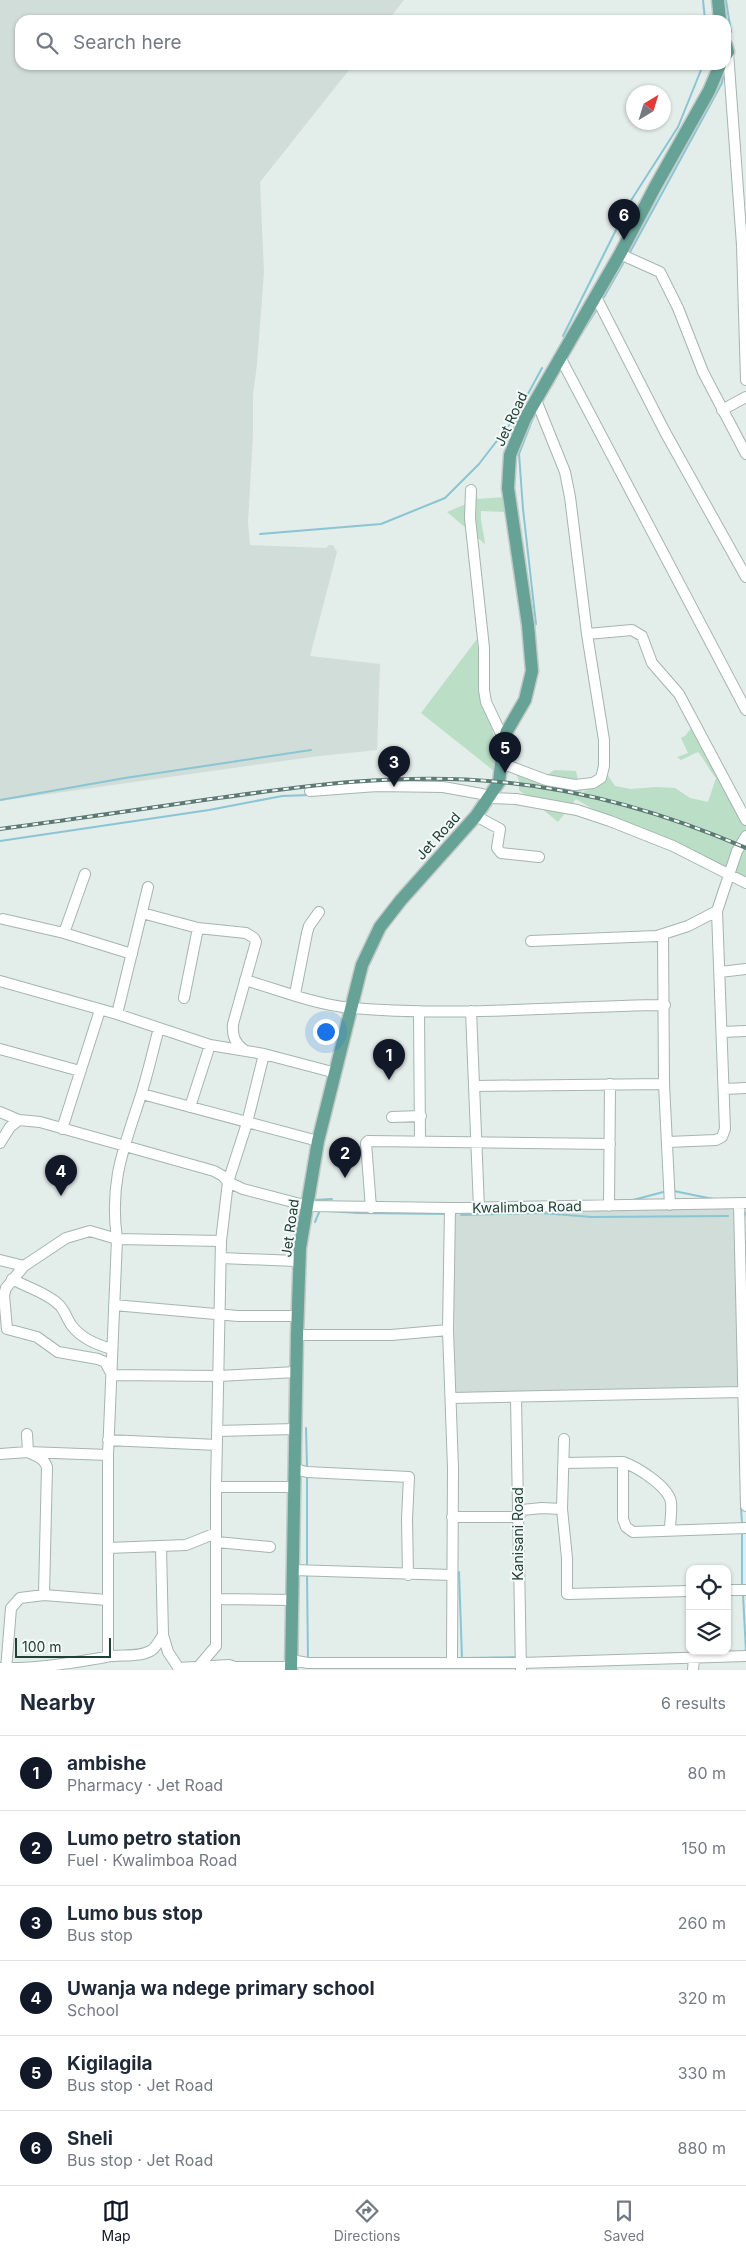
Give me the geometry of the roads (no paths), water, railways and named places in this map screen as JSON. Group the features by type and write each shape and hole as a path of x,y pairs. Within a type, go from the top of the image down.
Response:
{"main road":[{"path":"718,0 720,15"},
{"name":"Jet Road","path":"291,1666 296,1335 300,1259 318,1142 362,965 380,927 401,900 476,816 490,798 499,782 504,740 507,731 526,700 532,671 528,625 508,488 508,472 514,444 536,400 620,254 655,186 709,91 718,70"}],"street":[{"path":"728,70 742,245 746,380"},
{"path":"620,254 660,272 678,308 703,372 746,454"},
{"path":"596,296 665,432 746,577"},
{"path":"560,357 746,710"},
{"path":"722,410 746,397"},
{"path":"501,763 546,780 575,785 593,783 601,778 604,766 604,740 565,472 536,400"},
{"path":"471,490 470,518 484,648 484,690 486,702 504,740"},
{"path":"588,634 632,630 642,636 652,663 679,694 746,820"},
{"path":"310,791 377,786 443,787 482,794 490,798 542,803 592,814 673,846 746,883"},
{"path":"476,816 500,829 497,848 500,853 538,858"},
{"path":"668,1142 716,1140 722,1137 725,1129 718,911 736,852 746,836"},
{"path":"64,933 85,874"},
{"path":"117,1014 148,887"},
{"path":"530,941 649,937 688,926 718,911"},
{"path":"295,994 309,926 319,912"},
{"path":"142,913 198,928 246,934 254,938 256,942 233,1030 238,1046 245,1051"},
{"path":"3,919 64,933 132,954"},
{"path":"184,998 198,928"},
{"path":"664,934 664,1084 670,1205"},
{"path":"720,972 746,969"},
{"path":"245,980 352,1008 471,1011 665,1004"},
{"path":"0,982 117,1014 210,1045 264,1054 336,1073"},
{"path":"62,1129 100,1010"},
{"path":"419,1011 420,1142"},
{"path":"471,1011 479,1208"},
{"path":"108,1656 108,1440 117,1240 113,1213 114,1194 123,1146 142,1094 159,1028"},
{"path":"722,1032 746,1031"},
{"path":"190,1108 210,1045"},
{"path":"0,1049 80,1071"},
{"path":"199,1666 216,1646 218,1599 216,1445 218,1431 221,1241 228,1182 247,1123 264,1054"},
{"path":"609,1206 610,1084"},
{"path":"474,1086 664,1084"},
{"path":"724,1089 746,1088"},
{"path":"142,1094 318,1142"},
{"name":"Kwalimboa Road","path":"0,1112 19,1120 40,1122 214,1171 223,1176 228,1182 243,1189 308,1206 479,1208 742,1204"},
{"path":"392,1117 420,1116"},
{"path":"0,1143 10,1127 19,1120"},
{"path":"371,1208 367,1141 477,1144 610,1144"},
{"path":"742,1204 744,1373 742,1392 745,1434 746,1506"},
{"path":"450,1208 448,1330 452,1398 452,1661"},
{"path":"112,1375 105,1362 58,1352 36,1337 6,1329 4,1295 12,1279 24,1266 66,1238 90,1231 117,1240 221,1241"},
{"path":"221,1258 296,1261 300,1259"},
{"path":"0,1260 24,1266"},
{"path":"12,1279 57,1302 65,1311 72,1326 82,1335 88,1340 112,1349"},
{"path":"114,1305 220,1314 297,1316"},
{"path":"296,1335 390,1335 448,1330"},
{"path":"112,1375 219,1376 296,1372"},
{"path":"452,1398 742,1392"},
{"name":"Kanisani Road","path":"516,1398 521,1666"},
{"path":"218,1431 296,1429"},
{"path":"27,1434 28,1452"},
{"path":"564,1439 562,1509 567,1558 567,1594 686,1591"},
{"path":"108,1440 216,1445"},
{"path":"0,1454 28,1452 108,1455"},
{"path":"28,1452 39,1457 45,1462 47,1467 44,1595"},
{"path":"564,1463 623,1462 646,1474 662,1487 671,1500 670,1530"},
{"path":"623,1462 623,1520 626,1527 633,1532 746,1528"},
{"path":"295,1469 307,1472 408,1477 408,1575"},
{"path":"216,1487 295,1487"},
{"path":"452,1517 519,1517 522,1510 562,1509"},
{"path":"108,1548 161,1548 186,1545 216,1538 270,1547"},
{"path":"161,1548 163,1635 168,1652 179,1669 229,1665 235,1667 291,1666 308,1663 452,1661 521,1666 627,1665 694,1658 746,1656"},
{"path":"293,1570 452,1575"},
{"path":"731,1590 746,1590"},
{"path":"108,1600 44,1595 20,1598 11,1608 4,1669 87,1666 108,1656 152,1651 168,1652"},
{"path":"218,1599 292,1600"},
{"path":"152,1651 163,1635"},
{"path":"693,1670 694,1658"}],"waterway":[{"path":"703,0 704,15"},
{"path":"726,0 728,15"},
{"path":"563,336 630,202 678,127 701,70"},
{"path":"629,254 722,83 724,72"},
{"path":"604,297 625,260"},
{"path":"573,347 597,309"},
{"path":"260,534 381,524 445,498 479,464 516,416 542,368"},
{"path":"547,393 554,382"},
{"path":"535,413 519,454 536,624"},
{"path":"0,800 125,778 311,750"},
{"path":"0,841 209,810 282,796 310,795"},
{"path":"633,1200 667,1191"},
{"path":"674,1191 713,1199"},
{"path":"313,1200 332,1199"},
{"path":"315,1222 320,1210"},
{"path":"330,1211 447,1214"},
{"path":"297,1228 299,1212"},
{"path":"461,1215 541,1213 592,1217 728,1216"},
{"path":"743,1218 746,1213"},
{"path":"306,1428 307,1468"},
{"path":"307,1475 307,1568"},
{"path":"741,1507 742,1524"},
{"path":"742,1532 742,1587"},
{"path":"459,1572 462,1658 518,1657"},
{"path":"307,1575 308,1660"},
{"path":"743,1594 746,1652"},
{"path":"658,1654 686,1653"}],"railway":[{"path":"0,829 241,795 352,782 463,779 532,786 595,797 686,824 746,848"}],"place":[{"name":"Sheli","path":"624,240"},
{"name":"Kigilagila","path":"505,773"},
{"name":"Lumo bus stop","path":"394,787"},
{"name":"ambishe","path":"389,1080"},
{"name":"Lumo petro station","path":"345,1178"},
{"name":"Uwanja wa ndege primary school","path":"61,1196"}]}
